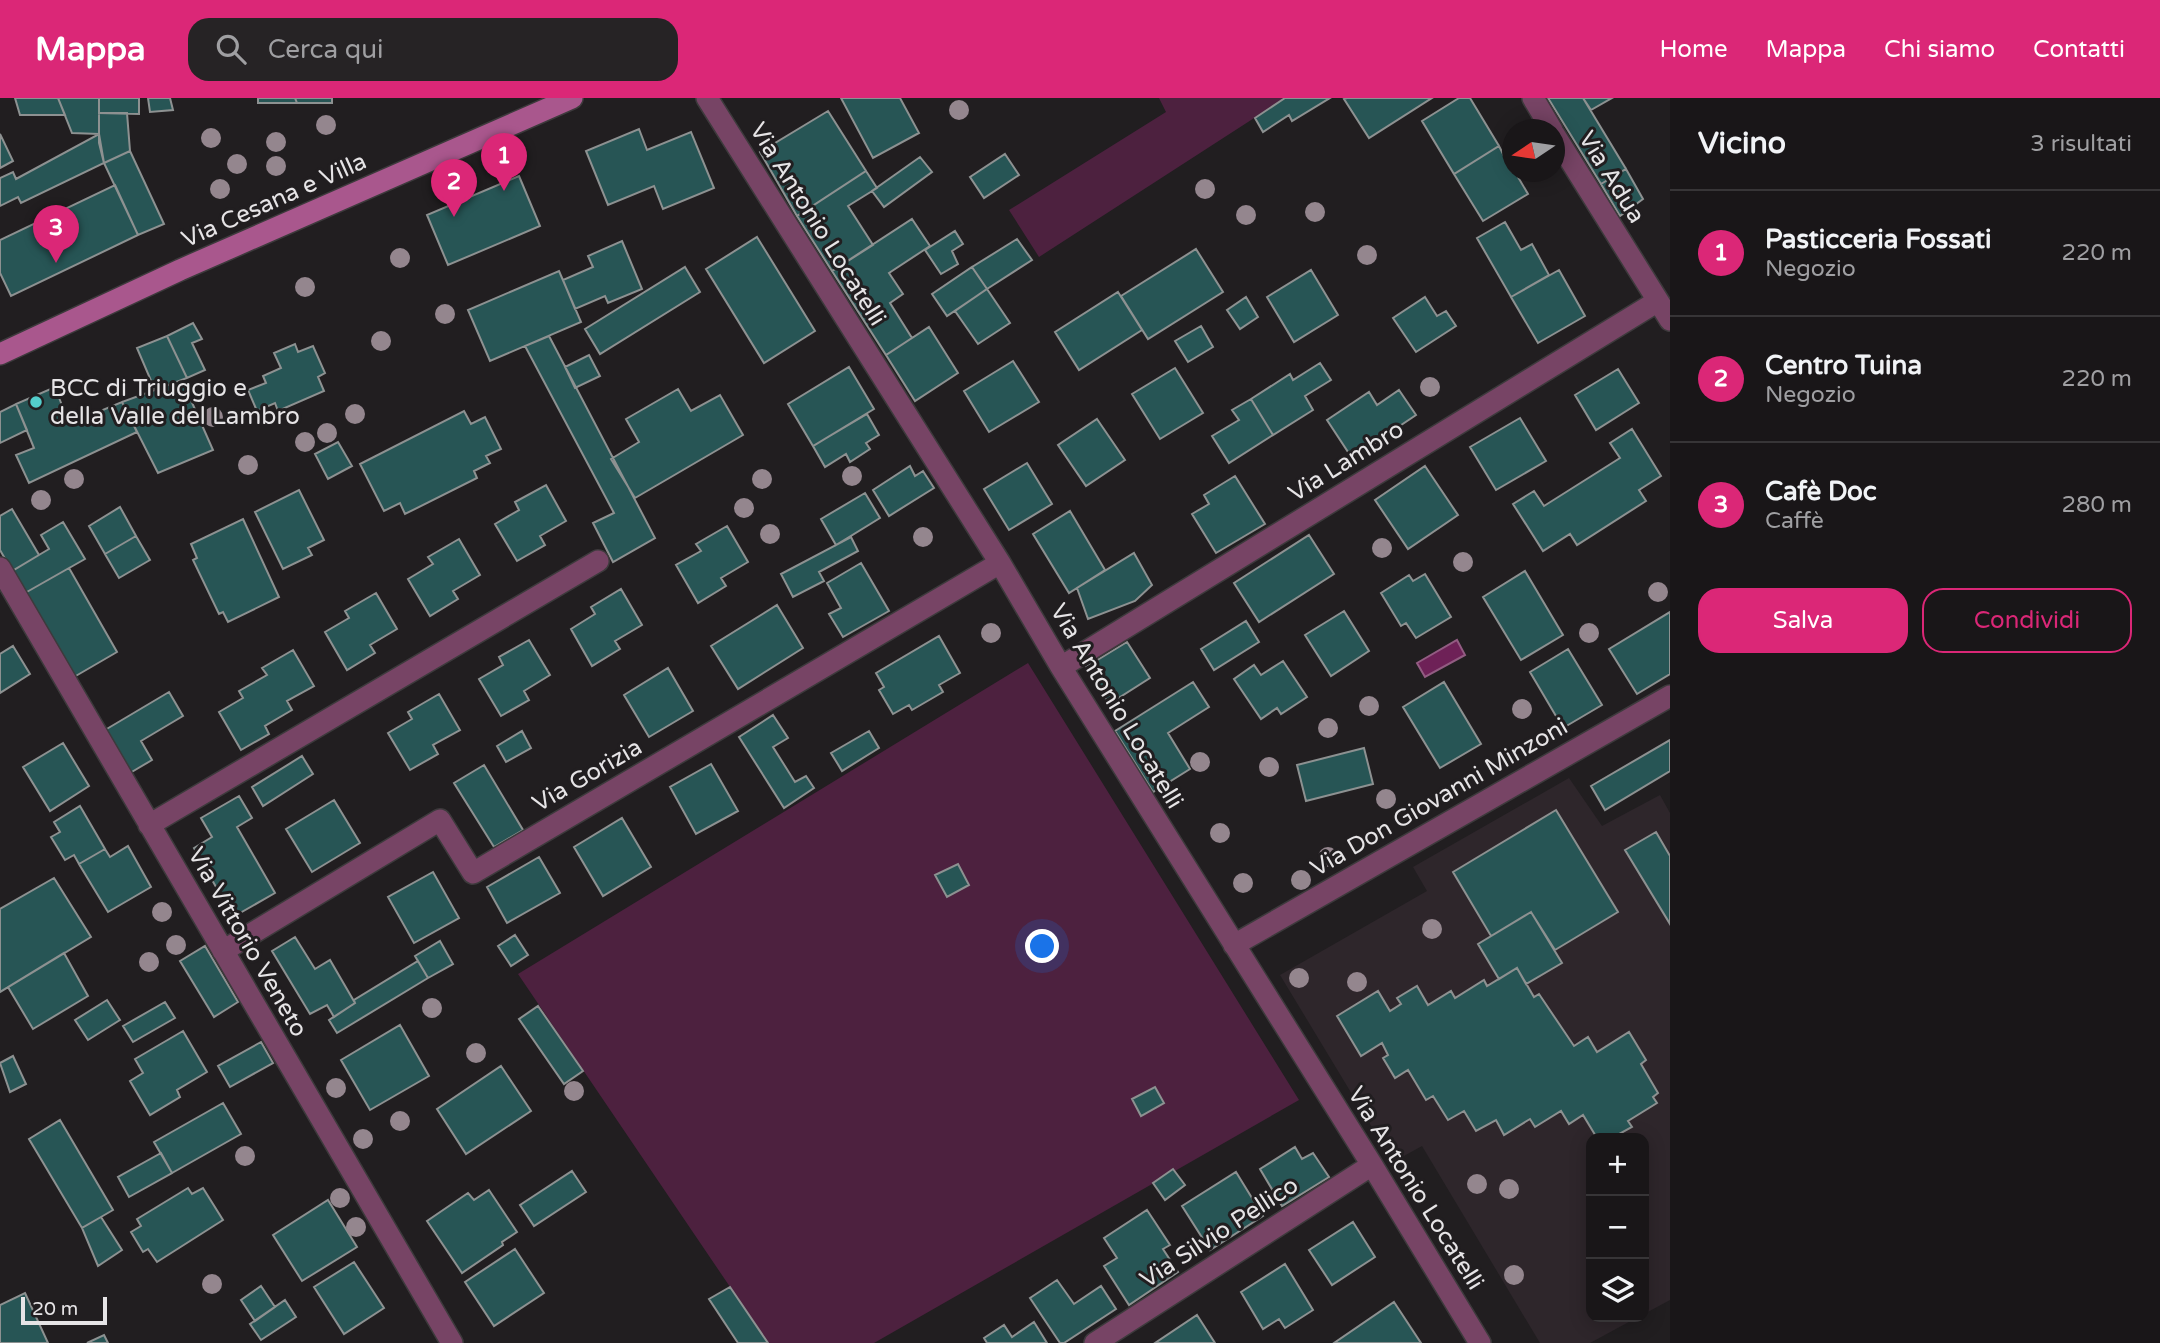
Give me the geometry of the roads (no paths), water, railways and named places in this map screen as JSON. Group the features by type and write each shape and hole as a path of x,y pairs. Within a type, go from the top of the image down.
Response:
{"main road":[{"name":"Via Cesana e Villa","path":"0,354 180,270 572,98"}],"street":[{"name":"Via Antonio Locatelli","path":"707,98 1000,563 1061,667 1372,1165 1477,1342"},
{"name":"Via Adua","path":"1533,98 1545,119"},
{"name":"Via Adua","path":"1565,151 1670,320"},
{"name":"Via Lambro","path":"1061,667 1658,301"},
{"path":"149,825 598,561"},
{"name":"Via Gorizia","path":"223,951 440,820 473,873 1000,563"},
{"name":"Via Vittorio Veneto","path":"0,568 452,1343"},
{"name":"Via Don Giovanni Minzoni","path":"1234,945 1670,696"},
{"name":"Via Silvio Pellico","path":"1095,1343 1372,1165"}],"place":[{"name":"Pasticceria Fossati","path":"504,191"},
{"name":"Centro Tuina","path":"454,217"},
{"name":"Cafè Doc","path":"56,263"},
{"name":"BCC di Triuggio e della Valle del Lambro","path":"36,402"}]}
